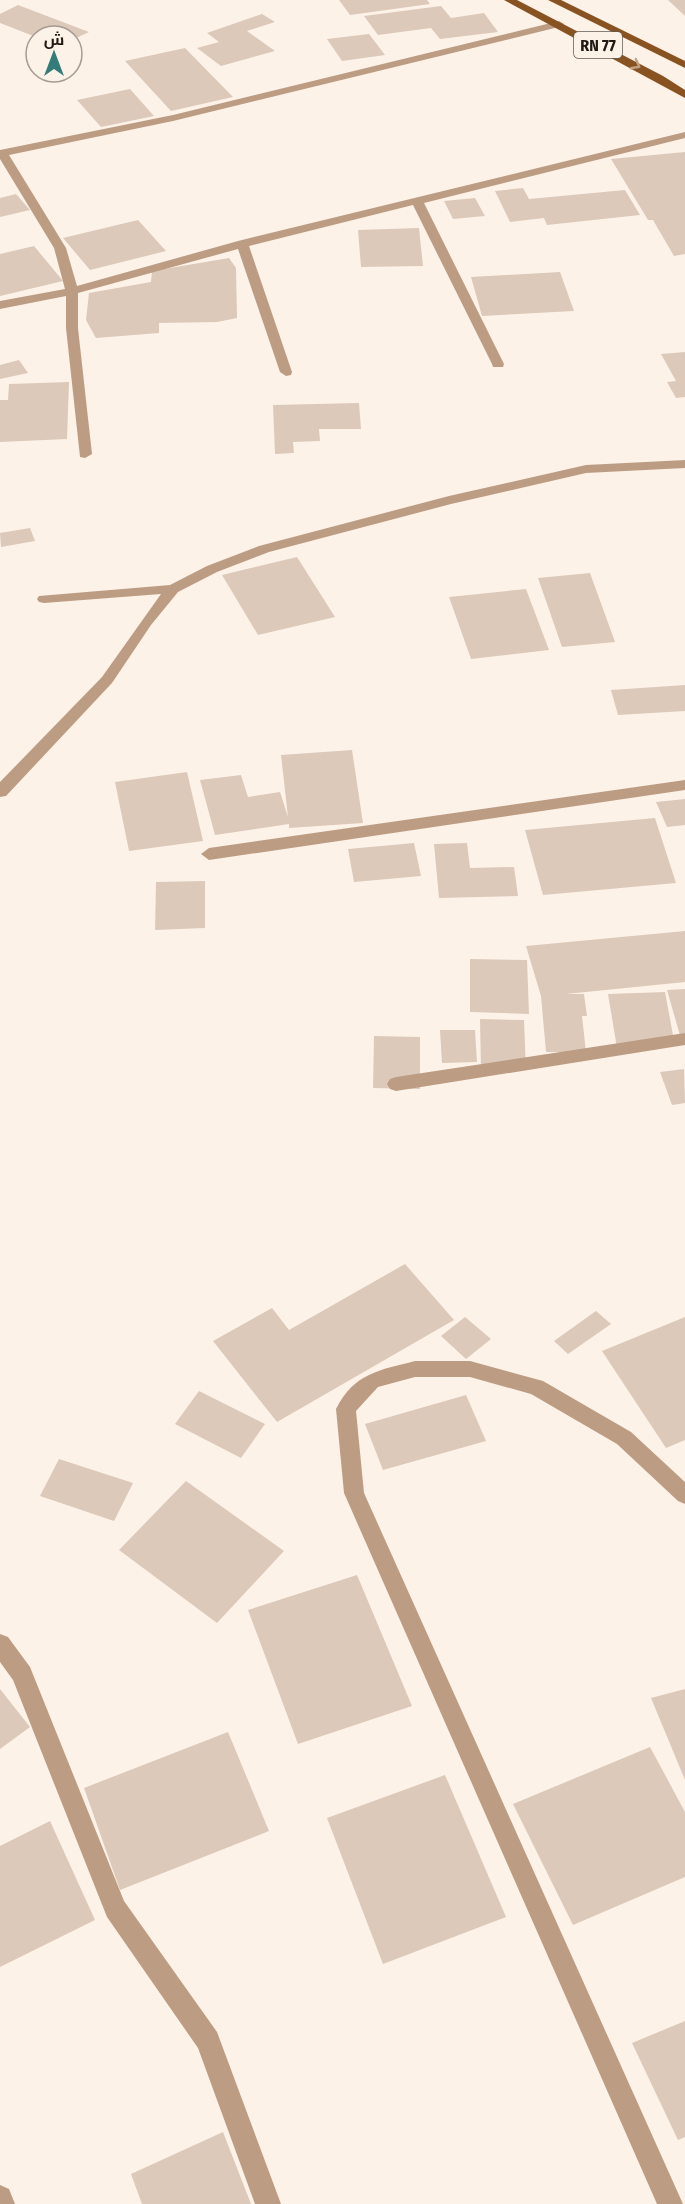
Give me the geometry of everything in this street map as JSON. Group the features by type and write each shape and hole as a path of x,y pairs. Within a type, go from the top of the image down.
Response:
{"main road":[{"name":"RN 77","path":"509,0 559,24 659,78 685,95"},
{"name":"RN 77","path":"553,0 685,65"}],"street":[{"path":"85,454 72,328 72,291 60,248 1,153 173,118 559,24"},
{"path":"0,305 72,291 242,244 685,135"},
{"path":"417,201 498,364"},
{"path":"242,244 286,372"},
{"path":"0,792 107,680 146,621 173,589 212,569 264,549 449,500 586,469 685,464"},
{"path":"44,599 173,589"},
{"path":"209,854 685,785"},
{"path":"396,1084 685,1039"},
{"path":"670,2204 354,1492 346,1409 372,1380 415,1369 470,1369 536,1387 566,1404 624,1438 685,1495"},
{"path":"0,1644 22,1674 115,1909 208,2041 268,2204"},
{"path":"0,2198 2,2204"}],"building":[{"path":"339,0 427,0 430,4 350,15"},
{"path":"668,0 685,0 685,16"},
{"path":"18,5 68,24 24,24 24,32 0,23 0,14"},
{"path":"441,6 451,18 484,13 498,32 440,39 431,28 378,35 364,16"},
{"path":"262,14 275,22 247,31 275,51 221,66 197,48 219,42 207,33"},
{"path":"369,34 385,55 342,61 327,39"},
{"path":"185,48 233,97 171,111 125,61"},
{"path":"130,89 154,116 101,127 77,100"},
{"path":"685,152 685,254 674,256 653,220 648,220 611,159"},
{"path":"523,188 529,199 625,190 640,215 547,225 544,218 510,222 495,191"},
{"path":"16,194 30,210 0,217 0,198"},
{"path":"475,198 485,216 453,219 444,201"},
{"path":"138,220 166,251 90,270 63,238"},
{"path":"419,228 423,266 361,267 358,230"},
{"path":"34,246 63,281 0,296 0,254"},
{"path":"229,258 236,268 237,318 217,322 159,323 159,333 96,338 86,320 89,293 151,282 152,271"},
{"path":"560,272 574,311 482,316 471,277"},
{"path":"685,352 685,397 676,398 667,382 676,381 661,354"},
{"path":"19,360 28,373 0,379 0,365"},
{"path":"69,382 67,439 0,442 0,400 8,400 9,384"},
{"path":"359,403 361,429 319,429 320,441 293,442 294,453 275,454 273,405"},
{"path":"30,528 35,541 1,547 0,533"},
{"path":"297,557 335,617 258,635 222,575"},
{"path":"590,573 615,642 562,647 538,578"},
{"path":"526,589 549,650 471,659 449,597"},
{"path":"685,685 685,711 618,715 611,690"},
{"path":"352,750 363,823 289,828 289,824 215,835 200,780 241,775 248,797 280,792 288,817 281,755"},
{"path":"187,772 203,841 129,851 115,782"},
{"path":"685,799 685,825 667,827 656,802"},
{"path":"655,818 676,883 543,895 525,830"},
{"path":"414,843 421,876 354,882 348,849"},
{"path":"467,843 470,868 514,867 518,896 439,898 434,844"},
{"path":"205,881 205,928 155,930 156,882"},
{"path":"685,931 685,982 566,994 584,994 587,1016 582,1016 586,1052 546,1052 541,996 526,946"},
{"path":"470,959 527,960 529,1014 470,1012"},
{"path":"685,989 685,1039 681,1039 667,990"},
{"path":"665,992 675,1046 617,1048 608,994"},
{"path":"480,1019 524,1020 526,1070 481,1070"},
{"path":"440,1030 475,1030 477,1062 442,1063"},
{"path":"374,1036 420,1037 420,1089 373,1088"},
{"path":"684,1069 685,1103 672,1105 660,1072"},
{"path":"405,1264 454,1320 277,1422 213,1341 272,1308 289,1330"},
{"path":"596,1311 611,1324 568,1354 554,1341"},
{"path":"465,1317 491,1339 466,1359 441,1336"},
{"path":"685,1317 685,1440 666,1448 602,1351"},
{"path":"199,1391 265,1424 241,1458 175,1424"},
{"path":"466,1395 486,1441 383,1470 365,1424"},
{"path":"59,1459 133,1483 114,1521 40,1496"},
{"path":"186,1481 284,1551 217,1623 119,1550"},
{"path":"357,1575 412,1706 298,1744 248,1610"},
{"path":"0,1689 30,1727 0,1749"},
{"path":"685,1689 685,1780 651,1698"},
{"path":"228,1732 269,1831 120,1890 84,1788"},
{"path":"650,1747 685,1812 685,1877 573,1925 513,1804"},
{"path":"445,1775 506,1917 383,1964 327,1818"},
{"path":"50,1821 95,1920 0,1967 0,1846"},
{"path":"685,2021 685,2137 678,2140 632,2043"},
{"path":"223,2132 251,2204 142,2204 131,2174"}]}
